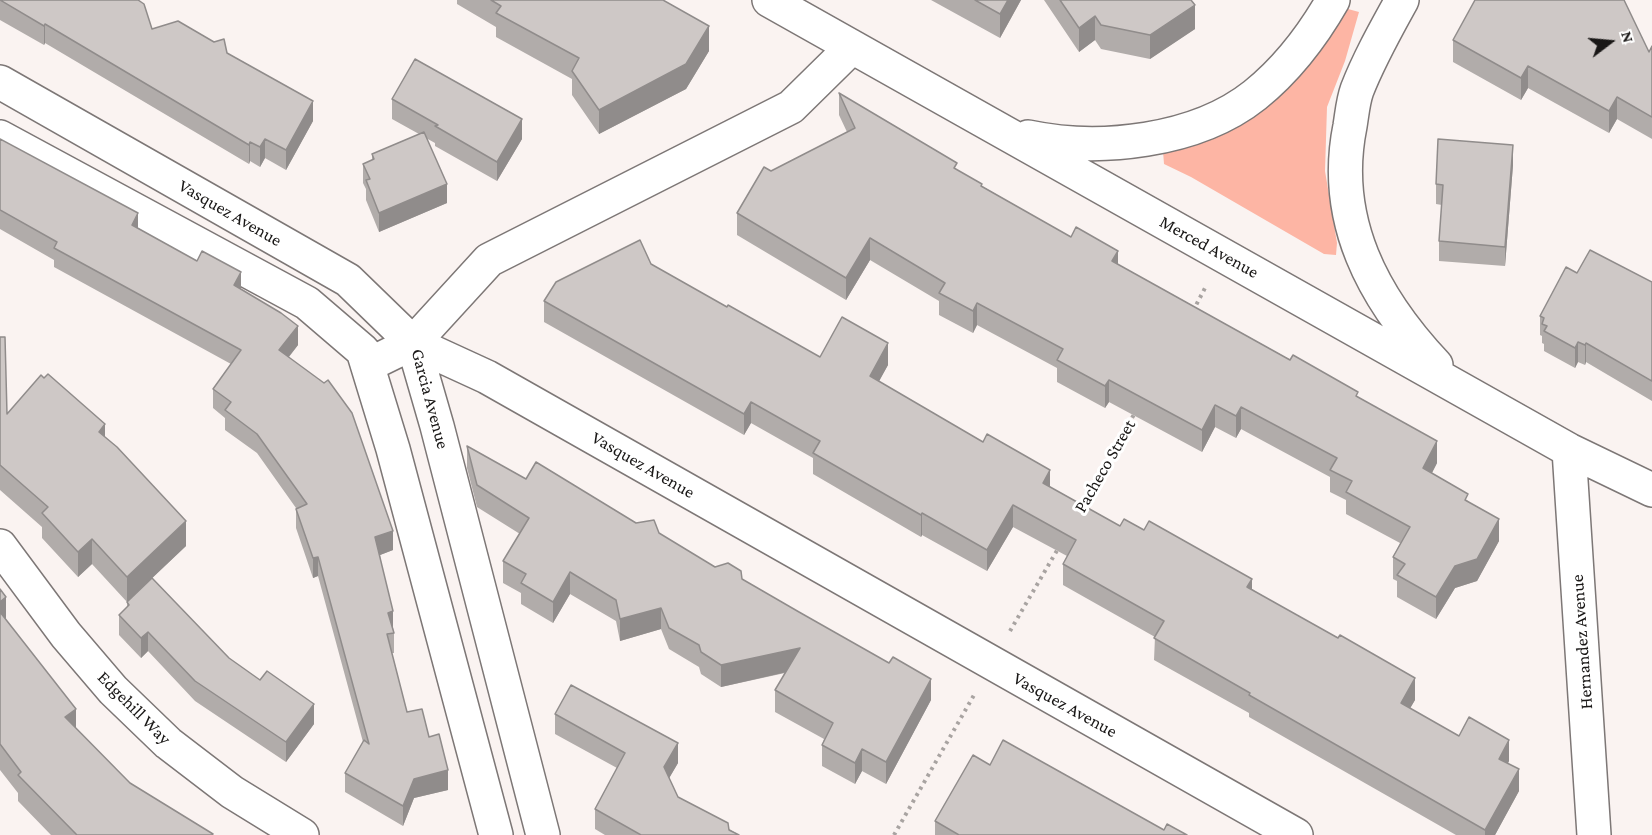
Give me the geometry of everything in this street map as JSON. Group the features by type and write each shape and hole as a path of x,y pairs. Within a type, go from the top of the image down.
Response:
{"street":[{"name":"Merced Avenue","path":"769,0 1569,450 1652,490"},
{"path":"1005,131 1057,143 1111,144 1161,136 1210,122 1254,96 1294,57 1333,0"},
{"path":"1402,0 1356,92 1346,148 1347,203 1361,256 1386,304 1417,345 1456,386"},
{"name":"Garcia Avenue","path":"543,835 437,426 413,343 489,260 791,107 852,47"},
{"name":"Vasquez Avenue","path":"0,82 348,280 413,343 487,377 1296,835"},
{"path":"0,137 307,303 363,351 396,460 496,835"},
{"path":"368,365 413,343"},
{"name":"Hernandez Avenue","path":"1569,450 1594,835"},
{"name":"Edgehill Way","path":"0,546 66,635 113,690 168,743 232,792 302,835"}],"path":[{"path":"1188,319 1194,307"},
{"name":"Pacheco Street","path":"1076,517 1138,407"},
{"path":"1014,625 1064,537"},
{"path":"894,835 992,664"}],"shaded area":[{"path":"1348,9 1359,12 1345,61 1327,107 1325,171 1337,243 1336,255 1324,254 1191,177 1164,164 1163,151 1304,64 1331,35"}],"building":[{"path":"0,0 138,0 144,4 152,29 178,21 214,42 224,39 227,53 313,101 286,150 265,139 260,147 250,142 249,145 45,24 44,26"},
{"path":"491,0 663,0 709,26 686,64 599,110 572,71 579,58 496,13 501,6"},
{"path":"975,0 1008,0 1000,14"},
{"path":"1060,0 1191,0 1195,5 1150,35 1101,25 1095,16 1079,28"},
{"path":"1475,0 1624,0 1649,52 1652,46 1652,117 1617,97 1609,111 1528,66 1521,78 1453,40"},
{"path":"415,59 522,119 497,162 392,99"},
{"path":"839,93 957,163 954,168 982,184 981,186 1071,237 1076,227 1118,251 1112,261 1290,360 1293,355 1358,392 1356,396 1437,441 1423,468 1468,494 1465,500 1499,519 1477,559 1455,566 1436,597 1397,575 1405,564 1393,557 1410,527 1346,492 1352,481 1330,470 1337,458 1241,407 1236,416 1215,405 1202,430 1109,380 1105,386 1057,360 1063,349 977,303 973,311 939,293 945,283 870,238 846,278 737,213 764,167 771,171 855,128"},
{"path":"424,132 447,184 379,213 366,180 370,179 363,164 374,159 372,154"},
{"path":"0,139 138,213 132,225 197,261 202,251 241,272 234,285 298,326 279,350 324,383 328,380 352,413 393,531 375,537 393,611 388,613 394,633 387,634 407,712 422,709 429,737 439,734 448,770 414,779 403,806 345,773 364,740 369,744 318,557 313,558 296,509 307,504 257,434 225,410 231,402 213,389 241,350 54,248 57,242 0,210"},
{"path":"1438,139 1513,145 1505,247 1439,241 1443,185 1436,184"},
{"path":"640,240 651,264 820,357 842,317 888,343 870,376 983,442 987,434 1050,470 1043,483 1120,526 1124,519 1144,530 1149,521 1252,579 1247,587 1338,638 1340,635 1415,678 1401,703 1459,736 1469,717 1509,740 1499,759 1519,769 1485,830 1154,638 1164,621 1063,564 1076,540 1013,505 987,550 813,453 820,441 751,402 744,414 544,301 556,282"},
{"path":"1590,250 1652,282 1652,381 1586,343 1585,345 1578,342 1575,348 1544,331 1547,326 1542,324 1544,318 1540,316 1566,267 1577,273"},
{"path":"0,337 5,337 7,414 41,375 44,378 48,374 105,424 99,432 117,447 186,521 127,577 92,539 78,552 42,513 48,507 0,465"},
{"path":"467,446 526,479 536,462 636,523 654,520 659,533 715,567 728,563 741,571 742,579 799,612 889,663 893,657 931,679 886,762 862,749 855,763 822,745 833,723 775,690 800,648 721,665 701,652 699,645 669,628 661,608 620,619 616,600 570,572 553,602 521,583 526,574 503,561 529,518 477,485"},
{"path":"152,578 229,658 260,680 267,671 314,704 286,742 195,681 148,632 141,638 119,615 129,605 127,602"},
{"path":"0,589 6,597 0,602"},
{"path":"0,612 76,709 65,717 130,783 212,835 77,835 18,775 21,772 0,744"},
{"path":"571,685 678,743 664,767 678,797 728,823 729,830 739,835 641,835 595,809 625,753 555,714"},
{"path":"1003,740 1164,830 1167,824 1187,835 959,835 935,821 973,755 990,765"}]}
